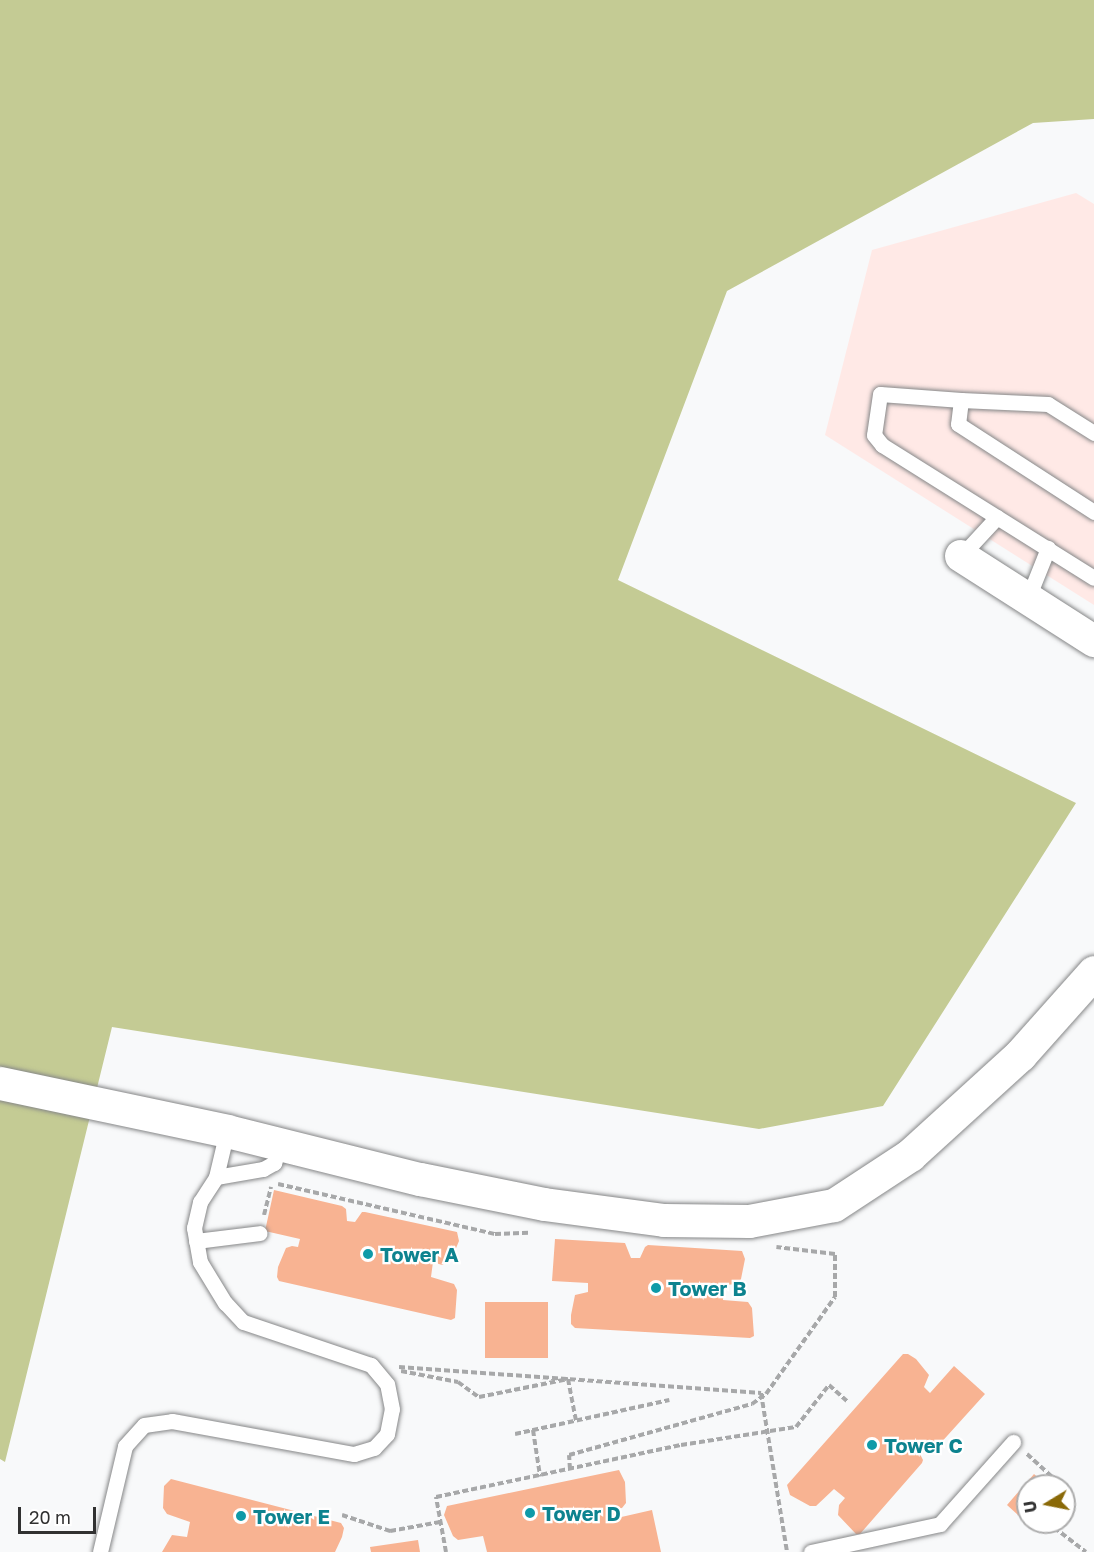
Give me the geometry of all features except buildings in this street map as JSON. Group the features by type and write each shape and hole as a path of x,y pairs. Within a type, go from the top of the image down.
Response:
{"street":[{"path":"962,556 1094,641"},
{"path":"0,1083 226,1131 420,1179 499,1195 664,1220 749,1221 834,1205 910,1155 1020,1055 1094,972"}],"lane":[{"path":"1094,433 1048,404 880,394 874,435 882,445 1094,578"},
{"path":"961,400 958,424 1094,512"},
{"path":"962,556 997,517"},
{"path":"1028,598 1048,548"},
{"path":"100,1552 125,1446 144,1425 172,1421 354,1454 374,1448 387,1434 392,1409 387,1384 371,1365 243,1322 225,1303 200,1262 194,1228 200,1202 216,1178 226,1131"},
{"path":"216,1178 263,1169 274,1163 280,1144"},
{"path":"196,1241 260,1233"},
{"path":"811,1552 940,1524 1013,1442"}],"path":[{"path":"260,1233 272,1183 495,1234 531,1233"},
{"path":"570,1469 569,1455 752,1404 761,1397 836,1297 835,1254 771,1247"},
{"path":"371,1365 458,1382 479,1397 568,1379"},
{"path":"371,1365 761,1393 787,1552"},
{"path":"568,1379 576,1421"},
{"path":"446,1552 436,1497 681,1445 796,1427 829,1385 847,1401"},
{"path":"515,1434 669,1400"},
{"path":"533,1430 540,1476"},
{"path":"1013,1442 1049,1474"},
{"path":"342,1515 390,1531 440,1522"},
{"path":"1063,1534 1086,1552"}],"shaded area":[{"path":"1076,193 1094,204 1094,605 825,435 872,250"}],"green space":[{"path":"0,0 1094,0 1094,119 1033,123 727,291 618,580 1076,803 883,1106 759,1129 112,1027 5,1462 0,1459"}],"place":[{"name":"Tower A","path":"368,1254"},
{"name":"Tower B","path":"656,1288"},
{"name":"Tower C","path":"872,1445"},
{"name":"Tower D","path":"530,1513"},
{"name":"Tower E","path":"241,1516"}]}
